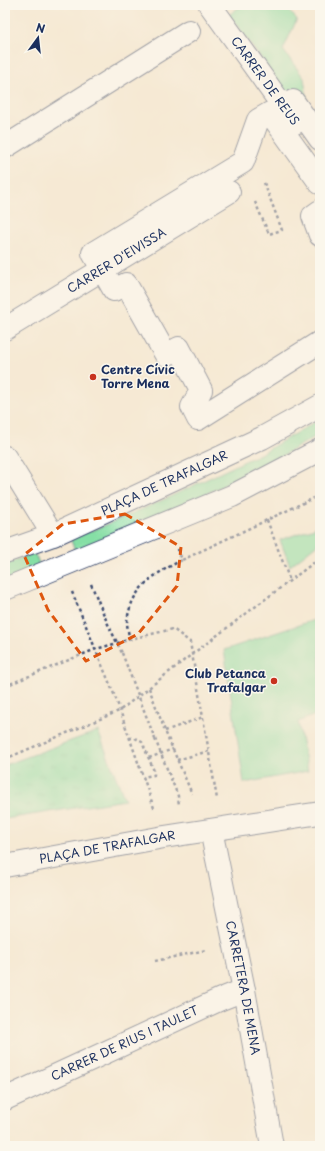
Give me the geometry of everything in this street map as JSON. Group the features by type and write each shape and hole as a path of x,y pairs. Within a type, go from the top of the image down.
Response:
{"street":[{"name":"CARRER DE REUS","path":"210,5 320,158"},
{"path":"222,5 320,139"},
{"path":"5,147 189,31"},
{"path":"320,183 270,112 258,120 243,162 93,253 114,290 126,284 166,355 179,348 201,390 192,407 198,419 320,342"},
{"name":"CARRER D'EIVISSA","path":"5,329 229,192"},
{"path":"320,211 313,216 320,235"},
{"name":"PLAÇA DE TRAFALGAR","path":"5,552 53,535 262,438 320,406"},
{"path":"5,589 232,496 320,450"},
{"path":"5,457 53,535"},
{"name":"PLAÇA DE TRAFALGAR","path":"5,866 164,837 320,813"},
{"name":"CARRETERA DE MENA","path":"211,830 244,990 272,1146"},
{"name":"CARRER DE RIUS I TAULET","path":"5,1099 221,999 244,990"}],"path":[{"path":"315,5 320,16"},
{"path":"269,234 282,230"},
{"path":"129,640 127,622 132,602 142,586 162,570 320,495"},
{"path":"267,520 290,581"},
{"path":"176,546 182,560"},
{"path":"5,759 119,711 320,558"},
{"path":"92,589 122,653 178,796 179,806"},
{"path":"74,596 116,699 154,808"},
{"path":"5,686 96,649 173,629 190,642 191,655 217,799"},
{"path":"149,688 165,731 192,794"},
{"path":"165,731 203,717"},
{"path":"129,738 136,738 142,742 154,771 154,775 143,777"},
{"path":"149,758 173,749"},
{"path":"177,760 209,751"},
{"path":"155,961 206,950"}],"highlighted area":[{"path":"125,514 181,547 177,586 138,634 86,661 48,610 24,555 63,524"}],"green space":[{"path":"242,5 283,5 297,19 283,50 304,78 311,126 229,15"},
{"path":"320,419 320,434 268,464 131,530 76,553 70,538 99,528 163,500 262,453"},
{"path":"320,526 320,542 290,566 280,540"},
{"path":"34,553 41,567 5,580 5,564"},
{"name":"Club Petanca Trafalgar","path":"320,618 320,713 298,722 308,771 244,783 224,650"},
{"path":"98,731 125,800 5,819 5,765"}],"place":[{"name":"Centre Cívic Torre Mena","path":"93,377"},
{"name":"Club Petanca Trafalgar","path":"274,681"}]}
